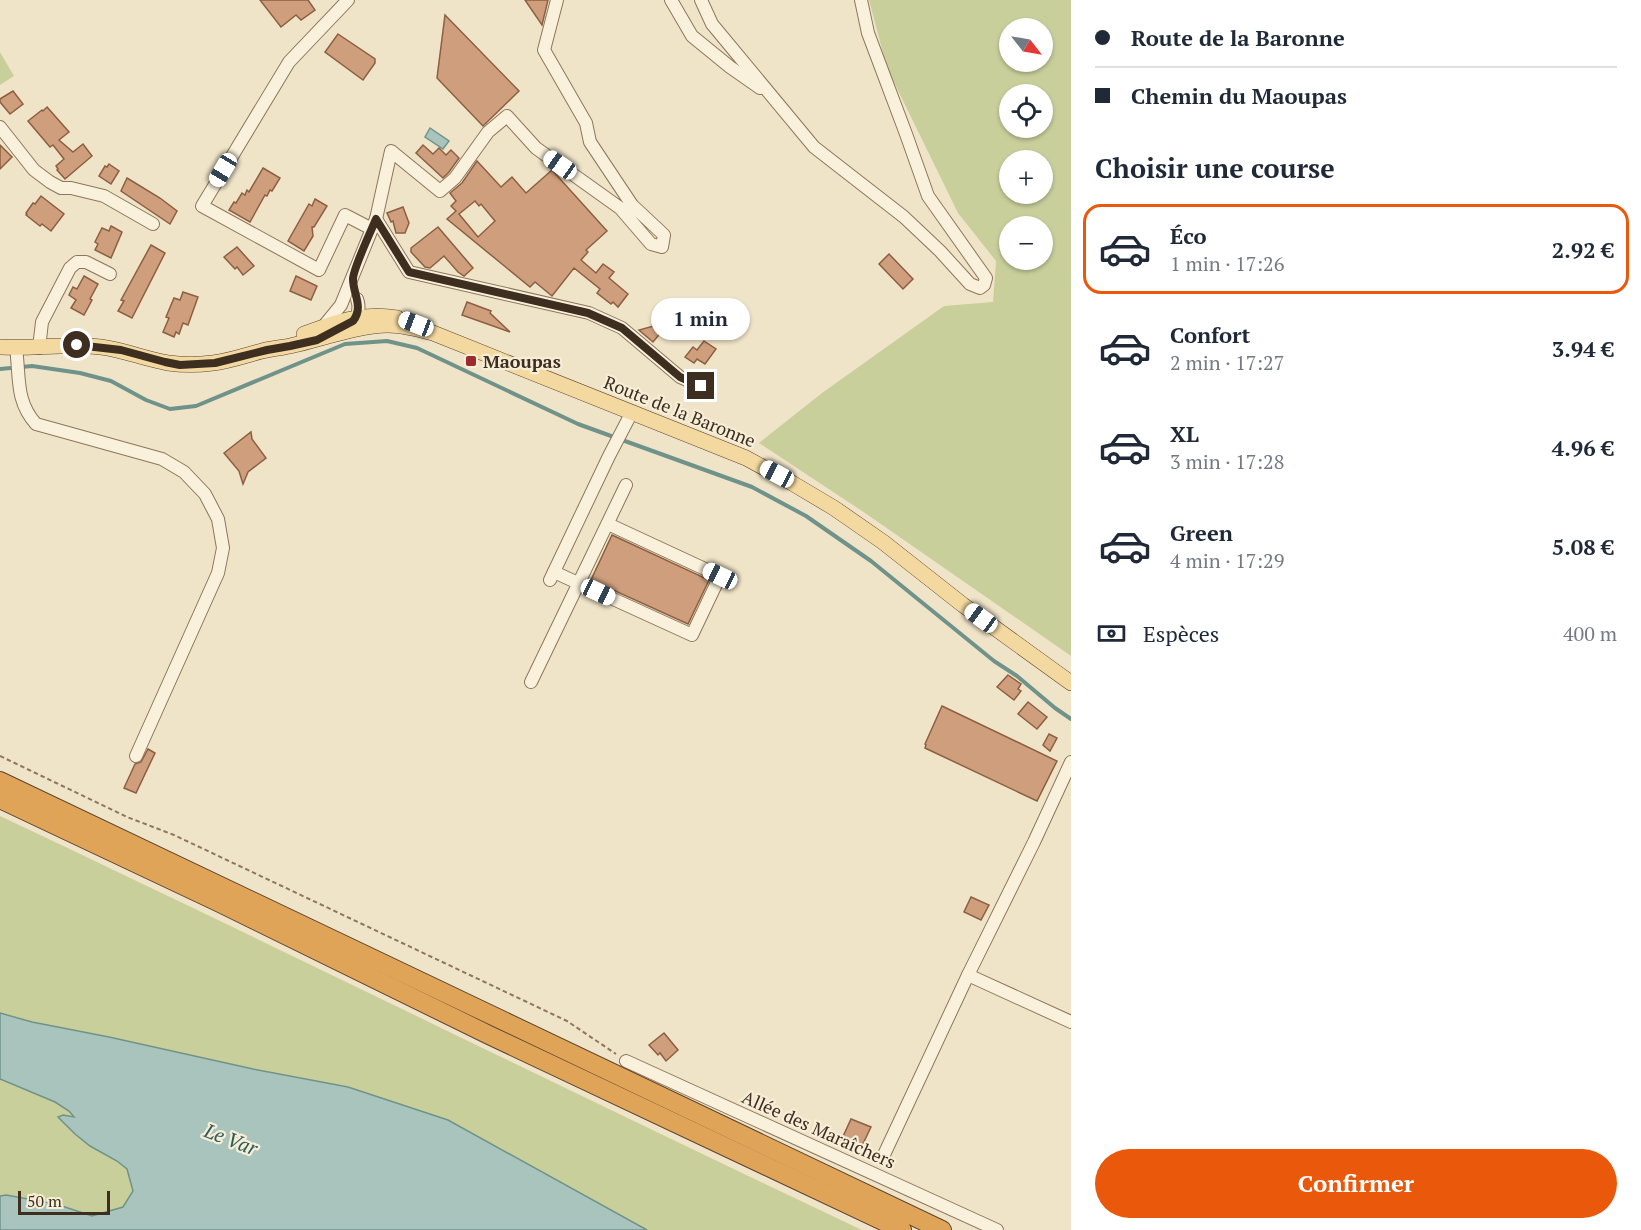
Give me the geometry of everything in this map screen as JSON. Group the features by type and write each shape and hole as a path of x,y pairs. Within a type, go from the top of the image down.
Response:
{"highway":[{"path":"0,781 227,887 495,1018 942,1230"},
{"path":"0,799 218,902 489,1035 902,1230"}],"main road":[{"name":"Route de la Baronne","path":"0,347 18,361 39,348 77,345 100,347 180,365 215,363 290,346 320,333 381,315 402,319 433,333"},
{"name":"Route de la Baronne","path":"357,321 415,328 433,333 746,458 825,503 883,542 963,605 1071,683"}],"street":[{"path":"348,0 289,62 202,206 319,270 345,215 374,224 409,272 588,313 622,328 680,377 701,386"},
{"path":"320,333 341,305 374,224 392,151 440,190 455,178 489,132 507,116 536,148 620,208 651,244 662,247 664,236 632,205 590,142 586,123 544,50 557,0"},
{"path":"671,0 692,36 730,67 773,97"},
{"path":"701,0 712,24 814,147 904,217 940,251 970,285 980,288 984,285 986,278 928,196 868,33 861,0"},
{"path":"0,127 33,170 50,182 61,188 71,188 104,196 153,224"},
{"path":"39,348 42,322 70,268 77,262 86,262 110,274"},
{"path":"353,277 357,298 357,321"},
{"path":"357,298 365,306 381,315"},
{"path":"341,305 357,321"},
{"path":"18,361 20,395 30,418 36,424 162,459 184,472 205,494 218,519 223,548 218,573 136,756"},
{"path":"608,524 720,576 692,635 579,584 552,576 632,412"},
{"path":"531,682 626,485"},
{"path":"882,1159 1071,762"},
{"path":"968,975 1071,1022"},
{"name":"Allée des Maraîchers","path":"626,1061 997,1230"}],"path":[{"path":"0,756 127,817 174,835 567,1021 626,1061"}],"green space":[{"path":"869,0 1071,0 1071,656 865,513 759,443 822,393 944,306 993,302 996,261 958,213 887,68"},
{"path":"0,52 14,76 0,85"},
{"path":"0,816 862,1230 647,1230 448,1120 348,1087 253,1069 32,1022 0,1013"},
{"path":"0,1079 55,1102 69,1111 75,1117 58,1117 90,1146 127,1169 133,1191 123,1207 92,1216 56,1204 6,1195 0,1196"}],"water":[{"path":"430,128 449,141 443,149 425,137"},
{"name":"Le Var","path":"0,1013 32,1022 253,1069 348,1087 448,1120 647,1230 0,1230 0,1196 6,1195 56,1204 92,1216 123,1207 133,1191 127,1169 90,1146 58,1117 63,1115 74,1117 69,1111 55,1102 0,1079"}],"building":[{"path":"260,0 308,0 315,10 301,20 296,15 281,27"},
{"path":"525,0 548,0 542,25"},
{"path":"445,15 519,91 483,126 437,78"},
{"path":"338,34 375,59 375,63 363,80 325,52"},
{"path":"13,91 23,104 10,114 0,99"},
{"path":"47,107 69,132 59,140 73,152 83,144 92,156 65,179 56,166 64,159 53,145 50,147 28,121"},
{"path":"0,145 12,157 0,169"},
{"path":"423,145 433,154 439,148 446,155 451,150 459,158 443,178 416,153"},
{"path":"477,161 501,187 512,177 526,193 552,170 607,231 586,250 588,252 581,260 596,273 603,264 614,272 609,278 628,294 618,307 613,302 611,304 597,293 600,289 574,268 552,296 535,282 530,287 447,219 456,211 451,206 456,201 450,193 462,183","holes":["475,201 479,206 481,204 495,221 478,237 459,214"]},
{"path":"109,164 119,171 111,184 99,176"},
{"path":"263,168 280,178 272,191 270,190 267,196 265,195 250,222 229,210 242,193 245,195 247,190 249,192"},
{"path":"127,178 177,211 170,224 121,191"},
{"path":"41,196 64,214 51,231 26,215 33,203 35,204"},
{"path":"315,199 327,206 312,227 313,236 304,251 288,241 309,204 312,206"},
{"path":"403,207 409,223 405,233 396,233 393,221 391,222 387,213"},
{"path":"111,226 122,232 111,258 95,250 98,244 95,242 102,228 109,231"},
{"path":"438,227 473,268 464,276 444,256 430,268 425,267 411,252 411,248"},
{"path":"151,245 165,253 132,318 118,311 124,301 121,300"},
{"path":"237,247 254,266 243,275 224,257"},
{"path":"889,254 913,279 903,289 879,264"},
{"path":"84,276 98,284 84,315 71,308 76,300 69,295 73,287 77,289"},
{"path":"296,276 317,286 311,300 290,291"},
{"path":"183,292 198,297 188,325 183,323 179,334 176,332 174,337 163,332 169,318 166,317 174,298 180,300"},
{"path":"467,302 491,311 490,313 510,332 462,315"},
{"path":"657,325 663,330 653,342 639,330"},
{"path":"704,341 716,349 705,364 697,359 694,363 685,357 693,347 697,350"},
{"path":"251,432 252,439 266,458 248,472 243,484 239,471 224,453"},
{"path":"612,535 709,580 688,624 591,580"},
{"path":"1008,675 1021,684 1018,689 1021,691 1014,700 997,687"},
{"path":"1028,702 1047,717 1037,729 1018,714"},
{"path":"942,706 1057,761 1037,801 925,748"},
{"path":"1049,734 1057,738 1050,751 1043,745"},
{"path":"148,749 155,753 136,793 124,788 135,764 141,762"},
{"path":"971,897 989,905 981,920 964,912"},
{"path":"664,1033 678,1050 666,1061 649,1045"},
{"path":"851,1119 871,1127 861,1148 856,1146 855,1148 841,1141"}],"waterway":[{"path":"0,369 32,366 80,373 111,381 146,400 170,409 196,406 345,344 387,341 417,348 578,424 752,487 806,516 871,561 994,661 1017,676 1071,719"}],"place":[{"name":"Maoupas","path":"471,361"}],"route":[{"path":"77,345 121,350 180,365 215,363 317,340 353,321 356,317 359,303 353,277 376,219 409,272 588,313 622,328 680,377 701,386"}]}
